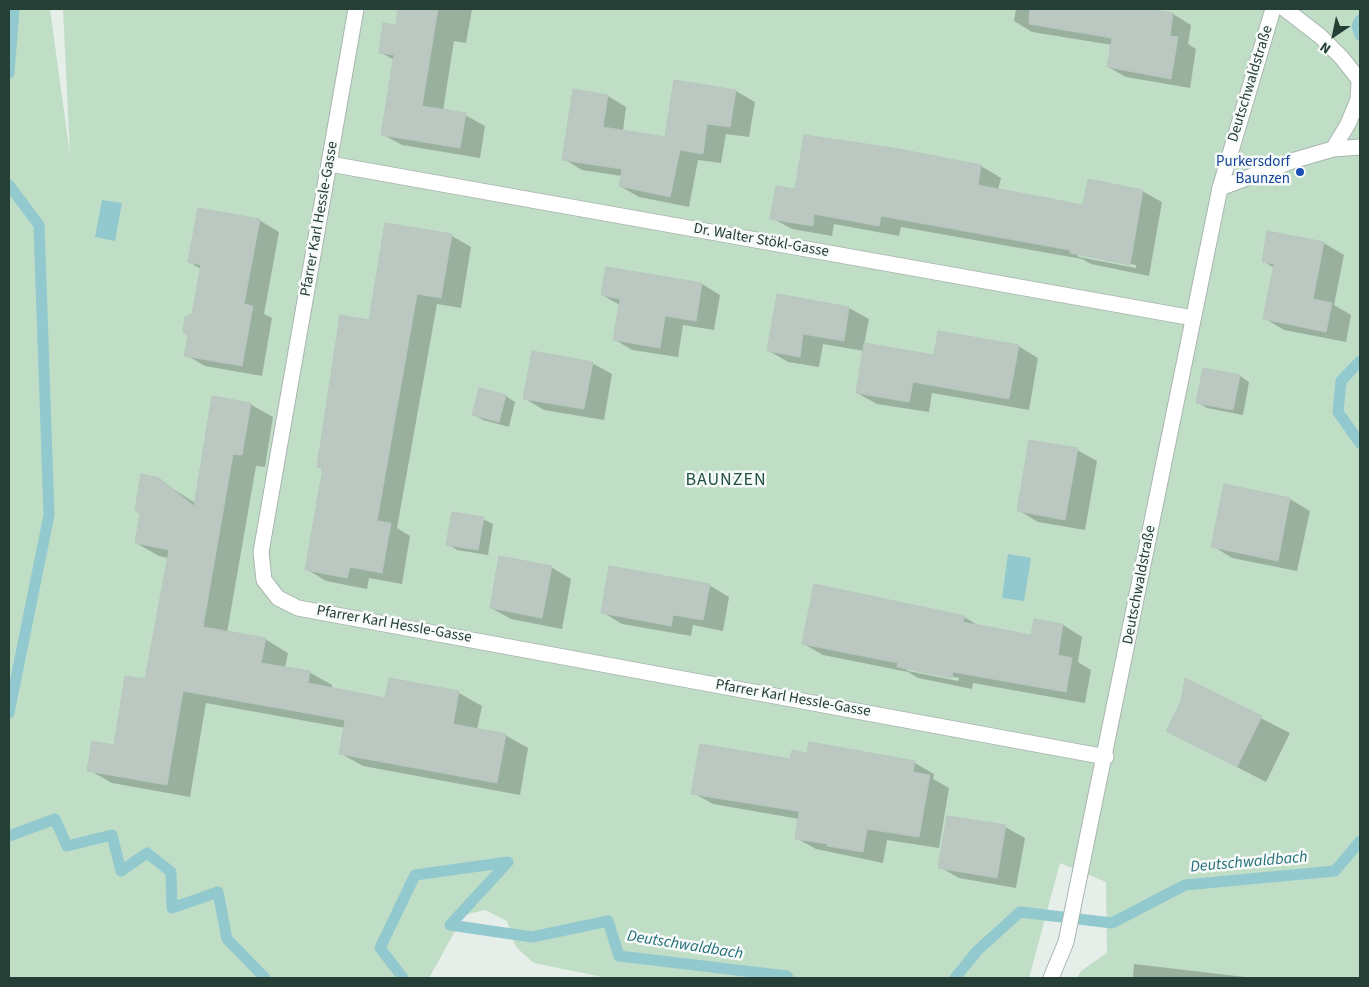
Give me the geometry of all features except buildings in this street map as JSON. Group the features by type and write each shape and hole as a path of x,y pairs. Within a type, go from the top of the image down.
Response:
{"street":[{"name":"Pfarrer Karl Hessle-Gasse","path":"356,9 261,552 264,580 278,598 298,608 1106,757"},
{"name":"Deutschwaldstraße","path":"1051,978 1066,942 1106,757 1220,188 1273,9"},
{"path":"1285,9 1320,36 1360,80 1358,100 1348,124 1333,149"},
{"path":"1220,188 1289,162 1333,149 1360,147"},
{"name":"Dr. Walter Stökl-Gasse","path":"330,164 1193,318"}],"green space":[{"path":"9,9 50,9 70,155 63,9 1360,9 1360,978 1077,978 1081,971 1107,953 1106,882 1060,863 1029,978 607,978 534,963 516,947 507,921 485,910 464,915 429,978 9,978"}],"water":[{"path":"102,200 122,203 115,241 95,237"},
{"path":"1008,554 1031,558 1024,601 1002,598"}],"waterway":[{"path":"9,73 14,9"},
{"name":"Deutschwaldbach","path":"1360,20 1357,26 1360,35"},
{"path":"9,185 39,225 49,515 9,713"},
{"name":"Deutschwaldbach","path":"1360,361 1341,381 1338,412 1360,443"},
{"path":"9,836 55,819 67,846 112,835 121,871 147,853 171,872 172,908 218,892 227,939 265,978"},
{"name":"Deutschwaldbach","path":"955,978 978,950 1020,912 1112,923 1185,885 1335,871 1360,841"},
{"name":"Deutschwaldbach","path":"403,978 380,948 415,875 508,862 450,925 532,937 608,921 619,956 787,976 788,978"}],"place":[{"name":"Purkersdorf Baunzen","path":"1300,172"}],"district":[{"name":"BAUNZEN","path":"726,481"}]}
